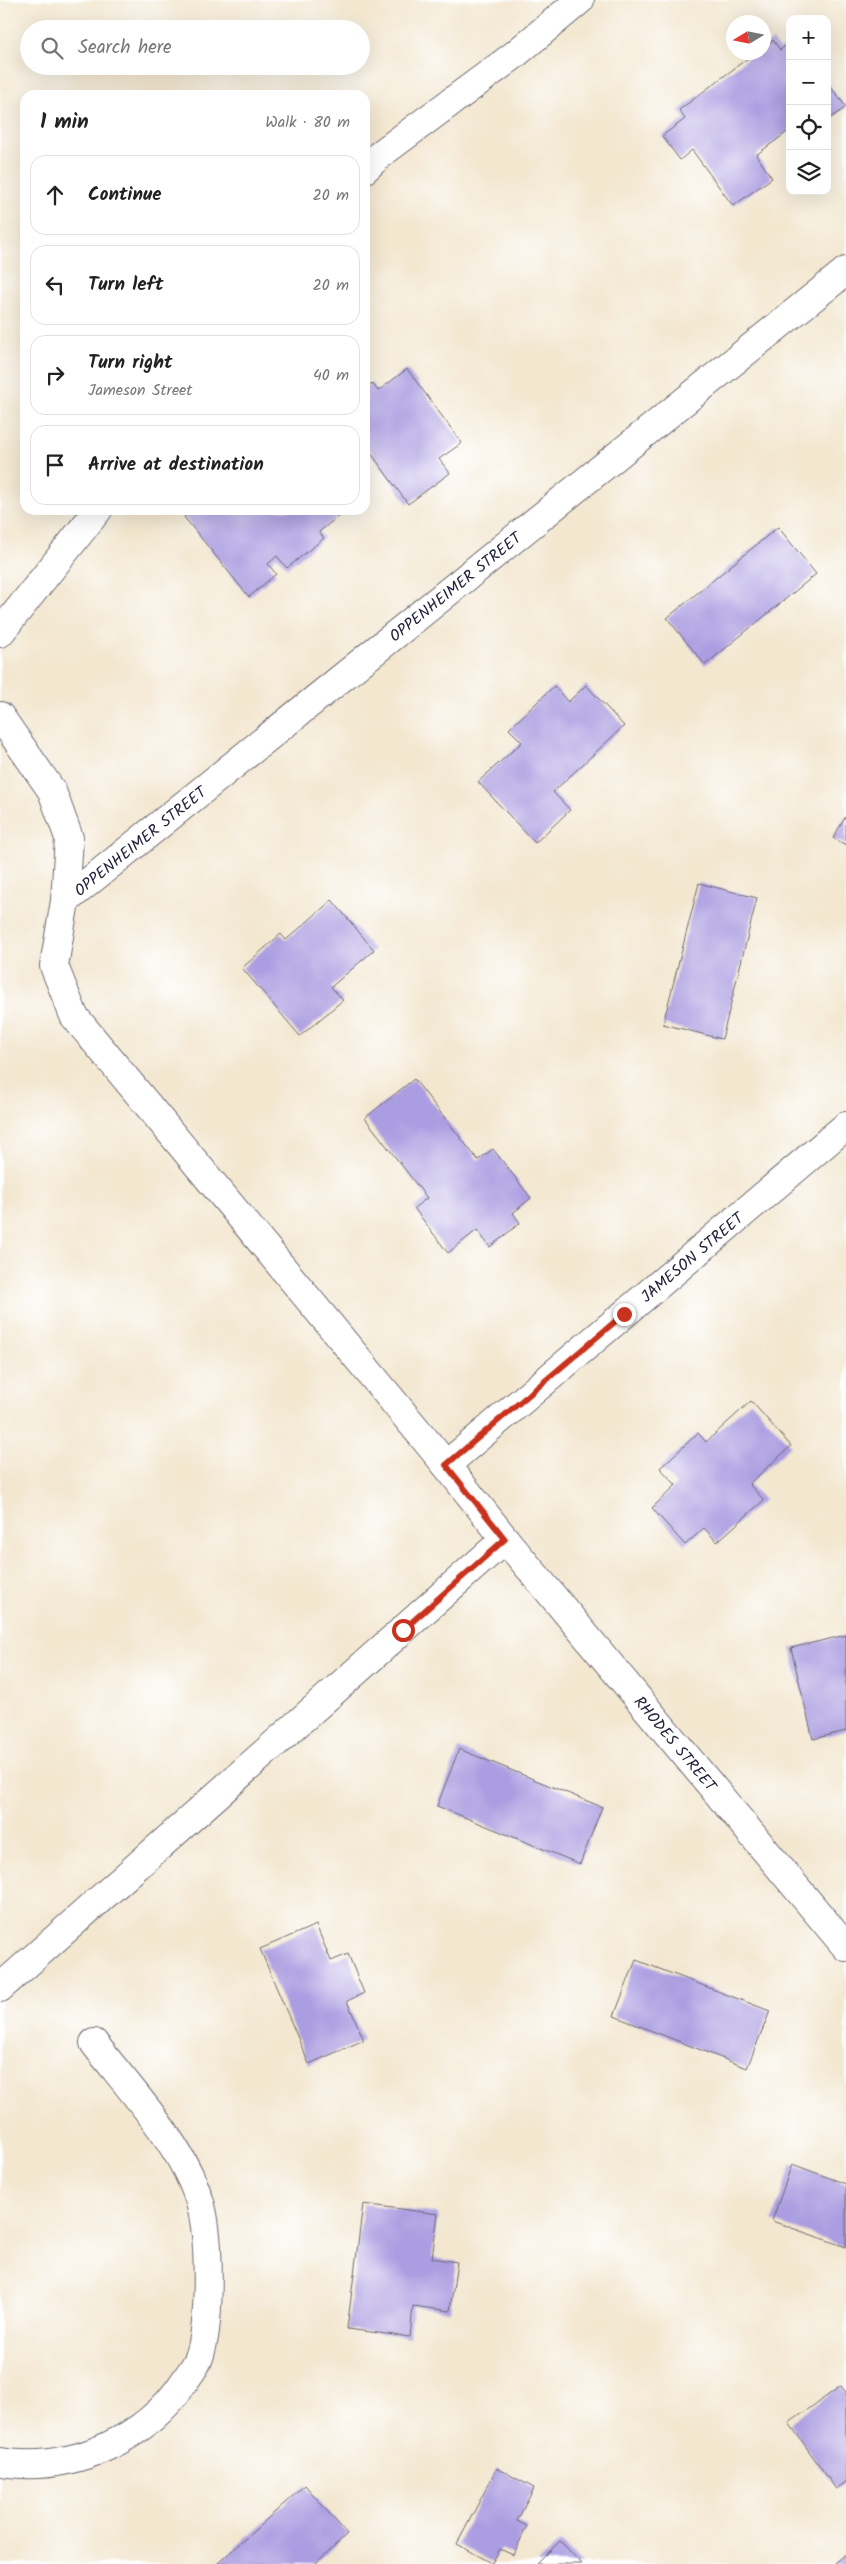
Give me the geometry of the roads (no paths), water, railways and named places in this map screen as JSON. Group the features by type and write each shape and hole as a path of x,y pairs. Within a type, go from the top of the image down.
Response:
{"street":[{"path":"370,164 382,153 514,56 580,0"},
{"name":"OPPENHEIMER STREET","path":"65,902 846,271"},
{"path":"0,633 94,515"},
{"name":"RHODES STREET","path":"0,716 52,791 69,838 65,902 54,966 74,1016 446,1465 505,1539 846,1947"},
{"name":"JAMESON STREET","path":"446,1465 846,1126"},
{"path":"0,1988 505,1539"},
{"path":"0,2462 20,2465 63,2462 110,2446 138,2430 172,2400 198,2360 207,2310 207,2255 201,2207 184,2166 162,2132 94,2043"}]}
